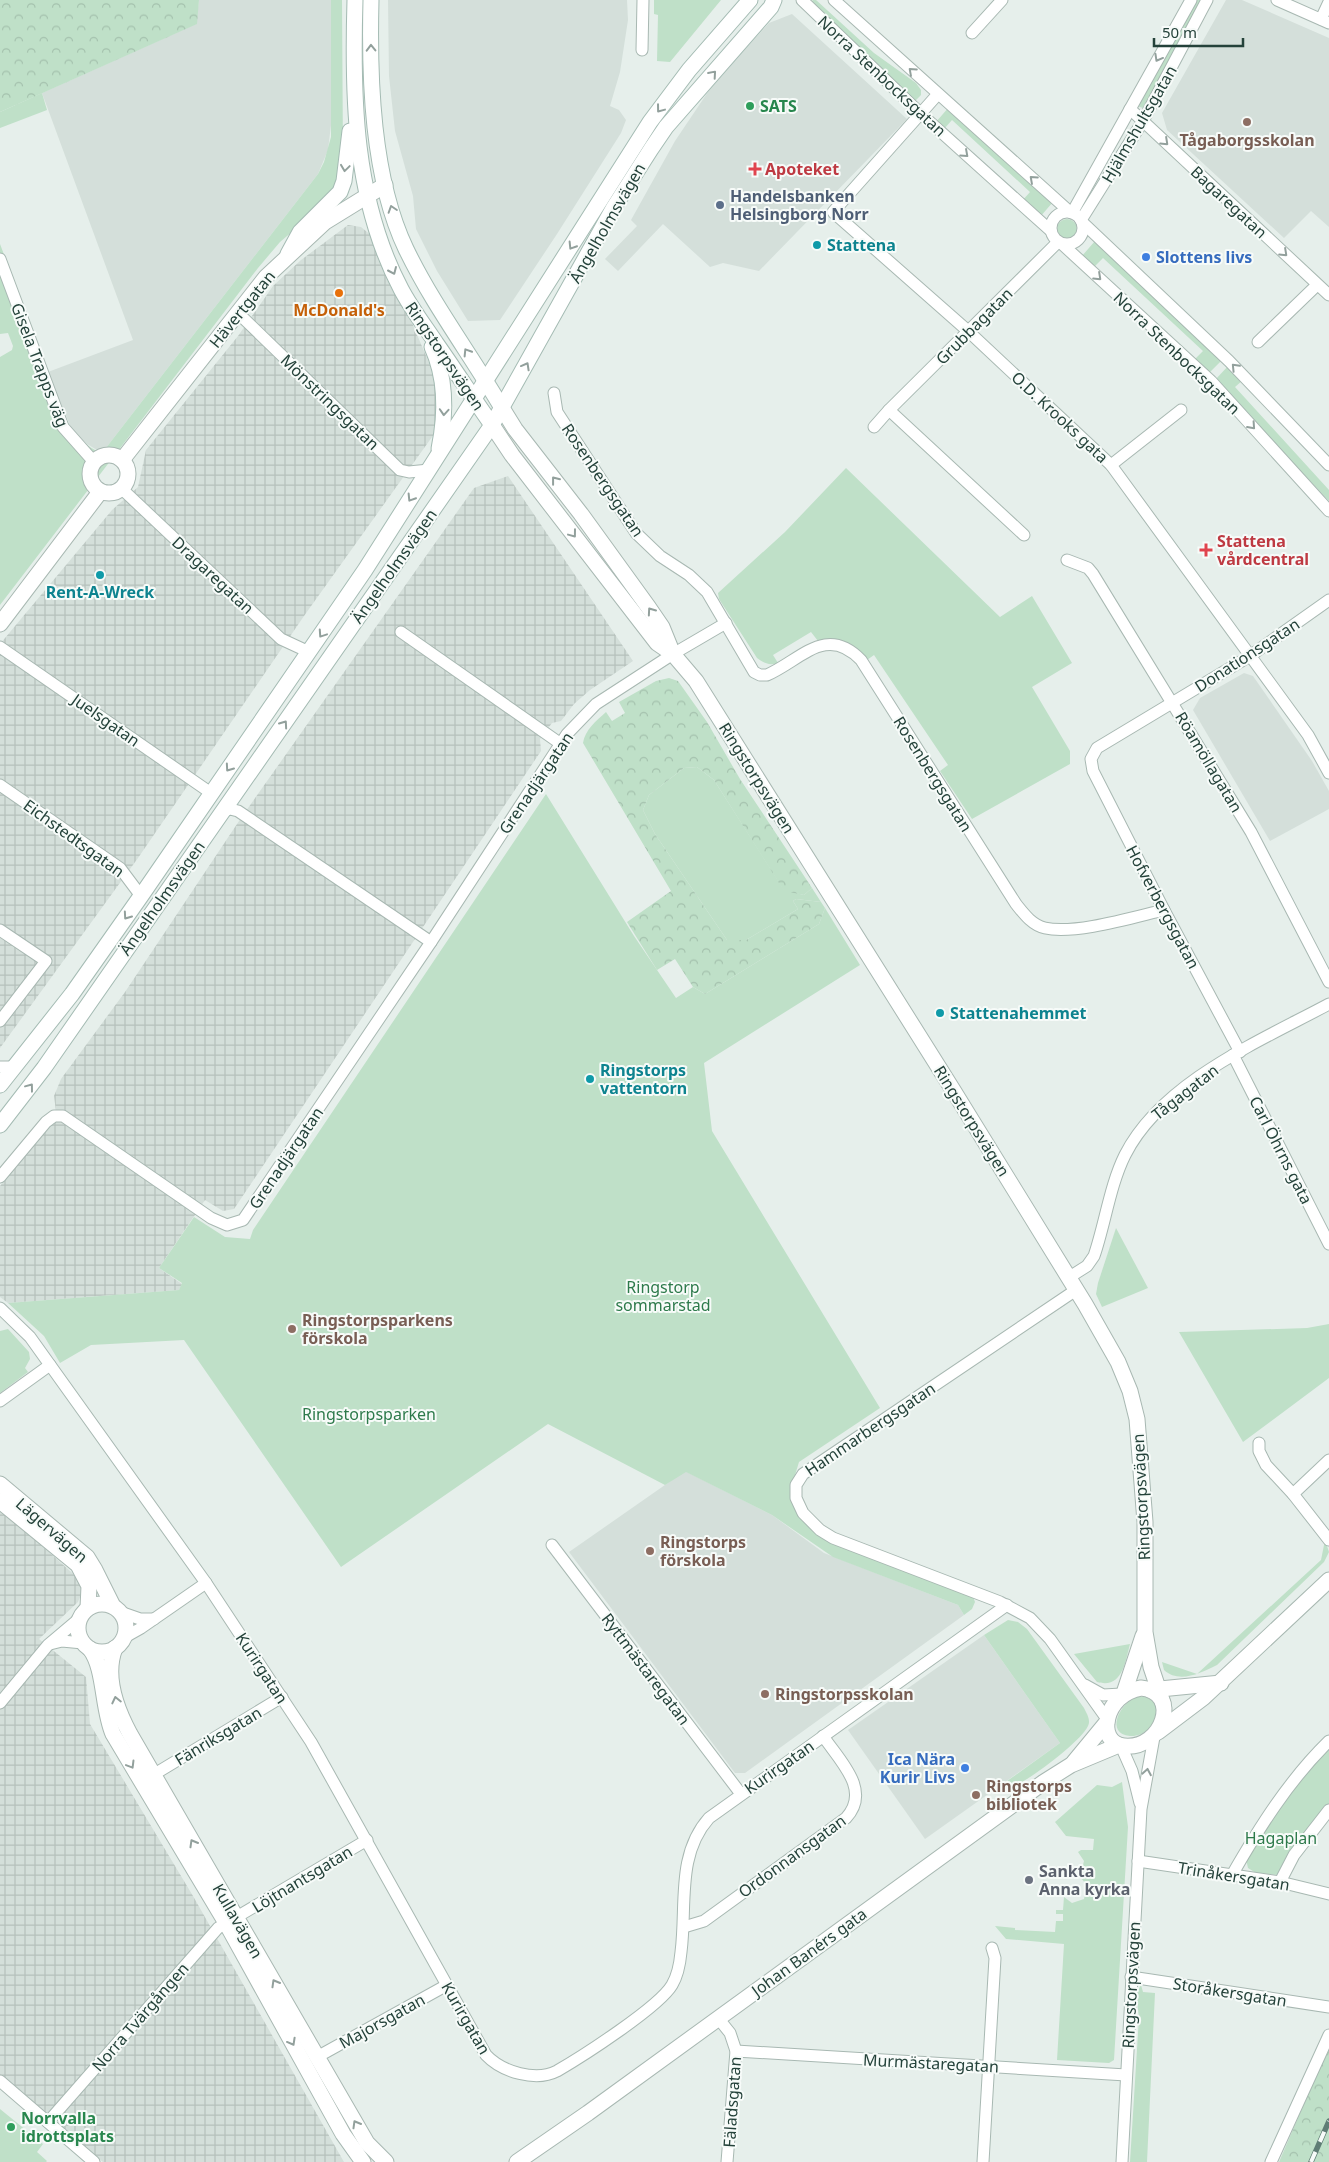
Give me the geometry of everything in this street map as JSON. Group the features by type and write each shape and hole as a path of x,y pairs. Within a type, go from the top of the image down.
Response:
{"street":[{"name":"Ringstorpsvägen","path":"355,0 358,146 367,195 388,260 401,289 492,425 642,624 657,642 672,654 701,688 954,1090 1118,1362 1134,1404 1139,1434 1145,1522 1144,1632 1157,1694"},
{"name":"Ringstorpsvägen","path":"371,0 371,70 385,185 406,249 515,429 581,514 649,608 662,628 672,654"},
{"path":"642,50 643,0"},
{"name":"Ängelholmsvägen","path":"0,1084 6,1067 72,994 310,652 433,464 650,122 688,70 750,0"},
{"name":"Ängelholmsvägen","path":"0,1125 44,1068 492,425 639,167 666,127 771,7 774,0"},
{"name":"Norra Stenbocksgatan","path":"802,0 921,114 1051,231 1060,243 1211,381 1329,511"},
{"name":"Norra Stenbocksgatan","path":"834,0 1076,216 1229,361 1329,465"},
{"path":"972,33 1002,0"},
{"name":"Hjälmshultsgatan","path":"1076,216 1130,109 1191,0"},
{"name":"Hjälmshultsgatan","path":"1076,216 1143,121 1207,0"},
{"path":"1277,0 1325,21 1329,2"},
{"path":"288,254 300,232 340,192 350,137 355,67"},
{"path":"921,114 938,94"},
{"name":"Bagaregatan","path":"1130,109 1329,296"},
{"name":"O.D. Krooks gata","path":"921,114 833,212 968,331 1111,465 1308,735 1329,773"},
{"name":"Hävertgatan","path":"122,460 266,277 288,254 325,222 385,185"},
{"path":"1051,231 1051,223 1062,212 1076,216 1083,230 1080,238 1073,243 1060,243"},
{"name":"Grubbagatan","path":"874,427 968,331 1060,243"},
{"name":"Gisela Trapps väg","path":"0,259 63,427 94,462"},
{"path":"1258,342 1317,285"},
{"name":"Mönstringsgatan","path":"238,313 400,470 409,472 433,464"},
{"path":"418,316 436,355 443,380 445,410 433,464"},
{"name":"Rosenbergsgatan","path":"554,393 558,412 636,533 660,556 689,575 707,592 754,672 760,675 774,672 826,643 842,645 854,653 866,668 1016,904 1036,924 1058,929 1086,926 1164,910"},
{"path":"889,410 1024,535"},
{"path":"1111,465 1181,410"},
{"path":"108,454 122,460 127,466 129,474 122,489 115,493 100,492 93,486 90,470 94,462 108,454"},
{"name":"Dragaregatan","path":"122,489 281,639 310,652"},
{"path":"0,624 100,492"},
{"name":"Röamöllagatan","path":"1067,560 1081,565 1093,574 1251,832 1329,982"},
{"name":"Donationsgatan","path":"1091,759 1097,748 1250,656 1329,600"},
{"path":"672,654 726,624"},
{"path":"401,632 561,744"},
{"name":"Juelsgatan","path":"0,647 211,793"},
{"name":"Grenadjärgatan","path":"0,1177 46,1122 54,1116 63,1116 211,1218 227,1226 239,1223 247,1216 561,744 585,713 596,704 672,654"},
{"name":"Hofverbergsgatan","path":"1091,759 1093,770 1236,1054"},
{"name":"Eichstedtsgatan","path":"0,785 120,868 141,896"},
{"path":"224,811 230,809 241,814 431,942"},
{"path":"0,930 46,961 0,1021"},
{"name":"Tågagatan","path":"1072,1284 1094,1256 1124,1157 1140,1132 1168,1101 1236,1054 1329,1004"},
{"name":"Carl Öhrns gata","path":"1236,1054 1329,1244"},
{"name":"Hammarbergsgatan","path":"1072,1284 803,1474 795,1488 796,1498 803,1513 820,1530 833,1538 1007,1605 1038,1625 1081,1682 1107,1721"},
{"path":"0,1308 30,1337 50,1365 0,1401"},
{"name":"Kurirgatan","path":"50,1365 206,1583 311,1742 489,2058 519,2073 549,2074 562,2068 614,2033 665,1994 677,1974 684,1927 686,1870 691,1844 709,1818 1007,1605"},
{"path":"1259,1443 1259,1451 1266,1465 1293,1494 1329,1540"},
{"path":"1293,1494 1329,1460"},
{"name":"Lägervägen","path":"0,1484 86,1558 95,1570 116,1609"},
{"name":"Lägervägen","path":"0,1501 78,1565 89,1586 84,1613"},
{"name":"Ryttmästaregatan","path":"552,1545 741,1794"},
{"path":"1221,1683 1177,1688 1157,1694 1140,1688 1123,1694 1112,1705 1107,1721 1110,1736 1120,1745 1137,1745 1156,1734 1221,1683 1329,1580"},
{"path":"48,1645 62,1641 86,1646 102,1652 120,1642 206,1583"},
{"path":"0,1703 48,1645 84,1613 100,1604 140,1619 154,1619"},
{"path":"84,1613 78,1626 86,1646 105,1670 120,1642 126,1624 116,1609"},
{"name":"Ringstorpsvägen","path":"1123,1694 1144,1632"},
{"name":"Kullavägen","path":"105,1670 121,1718 154,1775 343,2134 362,2162"},
{"name":"Kullavägen","path":"105,1670 106,1715 113,1734 317,2058 366,2143 386,2162"},
{"path":"1153,1672 1177,1688"},
{"name":"Hammarbergsgatan","path":"1081,1682 1103,1695 1123,1694"},
{"path":"1156,1734 1164,1720 1157,1694"},
{"name":"Fänriksgatan","path":"154,1775 282,1697"},
{"name":"Johan Banérs gata","path":"517,2162 1071,1764 1107,1721"},
{"name":"Ringstorpsvägen","path":"1122,2162 1141,1809 1156,1734"},
{"name":"Ordonnansgatan","path":"684,1927 704,1921 851,1812 857,1798 856,1785 823,1736"},
{"path":"1232,1875 1261,1824 1295,1779 1329,1741"},
{"name":"Ringstorpsvägen","path":"1120,1745 1132,1771 1141,1809"},
{"name":"Johan Banérs gata","path":"1071,1764 1120,1745"},
{"path":"1280,1882 1294,1855 1329,1810"},
{"name":"Löjtnantsgatan","path":"231,1920 367,1840"},
{"name":"Trinåkersgatan","path":"1138,1860 1280,1882 1329,1894"},
{"name":"Norra Tvärgången","path":"48,2122 218,1928 231,1920"},
{"path":"983,2162 995,1958 992,1948"},
{"name":"Storåkersgatan","path":"1131,1977 1329,2007"},
{"name":"Majorsgatan","path":"317,2058 447,1985"},
{"name":"Fäladsgatan","path":"718,2018 730,2033 736,2051 727,2162"},
{"path":"1271,2162 1329,2035"},
{"name":"Murmästaregatan","path":"736,2051 1126,2075"},
{"path":"0,2081 94,2162"},
{"name":"Johan Banérs gata","path":"524,2162 548,2141"}],"shaded area":[{"path":"199,0 331,0 331,125 328,150 318,174 102,453 87,444 71,428 48,372 133,340 42,93 196,24"},
{"path":"388,0 627,0 628,20 620,72 610,106 619,110 626,120 621,133 500,320 468,321 437,271 416,229 413,196 395,131 389,76"},
{"name":"Tågaborgsskolan","path":"1226,0 1242,0 1329,38 1329,227 1311,211 1284,238 1167,130 1162,113"},
{"path":"792,14 907,119 759,271 723,263 710,267 663,224 618,271 605,259 637,226 631,220 675,141 714,83 769,23"},
{"path":"348,225 361,227 372,236 401,297 435,377 439,405 437,430 304,616 138,858 0,1048 0,644 112,510 138,487 146,450 238,336 273,286 301,260"},
{"path":"508,476 633,661 590,690 574,704 561,721 552,723 540,739 541,751 234,1209 223,1211 205,1200 159,1268 182,1284 179,1290 8,1303 0,1297 0,1186 47,1126 57,1119 54,1096 61,1079 125,992 241,818 474,488"},
{"path":"1244,673 1253,676 1312,761 1329,791 1329,809 1270,841 1193,710 1200,698"},
{"name":"Ringstorpsskolan","path":"685,1471 772,1515 824,1553 958,1605 964,1615 745,1773 735,1773 569,1552"},
{"path":"0,1508 80,1580 82,1592 78,1602 39,1639 86,1677 90,1724 193,1896 344,2162 103,2162 0,2077"},
{"path":"984,1635 1060,1743 925,1839 848,1730"}],"green space":[{"path":"0,0 199,0 197,24 0,112"},
{"path":"331,0 342,0 343,158 338,184 300,225 280,242 258,268 0,605 0,357 12,350 13,346 8,333 0,334 0,244 67,421 82,440 102,453 318,174 324,162 331,137"},
{"path":"654,0 721,0 670,62 657,61 658,15 654,14"},
{"path":"816,0 874,53 916,83 921,90 921,95 914,102 811,2"},
{"path":"1195,0 1203,0 1143,108 1137,106"},
{"path":"42,93 47,110 0,128 0,112"},
{"path":"949,107 1053,202 1040,217 1022,201 1030,192 952,120 944,129 936,122"},
{"path":"1067,219 1074,222 1077,229 1074,236 1067,239 1060,236 1057,229 1060,222"},
{"path":"1095,241 1222,360 1208,374 1194,360 1203,351 1103,258 1094,267 1082,256"},
{"path":"1229,365 1243,380 1235,387 1329,490 1329,501 1215,380"},
{"path":"846,468 1000,617 1032,596 1072,663 1032,687 1070,751 1070,764 972,819 940,771 948,765 874,655 867,660 857,649 846,642 833,639 818,641 811,632 773,655 778,663 767,664 757,658 719,599 718,593 785,532"},
{"path":"669,678 678,681 707,722 740,779 812,888 804,895 784,891 714,780 697,767 684,768 649,795 643,810 655,834 727,940 746,940 798,909 793,901 796,899 821,902 825,908 819,924 705,994 693,987 675,959 657,970 627,922 671,891 583,743 589,730 606,712 612,721 625,713 619,702 656,681"},
{"path":"697,767 714,780 784,890 804,895 812,888 821,902 796,899 793,901 798,909 746,940 727,940 655,834 643,810 649,795 684,768"},
{"path":"546,794 634,936 676,998 693,987 705,994 819,924 825,908 860,965 704,1063 712,1131 880,1408 799,1462 792,1485 815,1529 972,1594 975,1602 972,1609 964,1615 958,1605 833,1557 772,1515 686,1472 665,1485 548,1424 341,1567 184,1340 91,1345 60,1363 44,1336 8,1303 179,1290 182,1283 159,1268 194,1217 225,1237 250,1239 253,1230"},
{"path":"1116,1228 1148,1288 1102,1307 1096,1294"},
{"path":"1329,1324 1329,1378 1243,1442 1179,1332 1307,1328"},
{"path":"8,1329 29,1352 30,1359 25,1368 28,1372 0,1393 0,1331"},
{"path":"1325,1540 1329,1552 1324,1562 1217,1665 1197,1674 1321,1560"},
{"path":"1008,1620 1018,1622 1027,1629 1084,1708 1089,1721 1083,1734 1049,1764 1022,1782 1002,1792 996,1789 1060,1743 984,1635"},
{"path":"1130,1644 1121,1673 1112,1682 1097,1682 1074,1654"},
{"path":"1162,1662 1197,1674 1183,1677 1170,1674 1164,1670"},
{"path":"1136,1697 1147,1698 1153,1702 1156,1708 1156,1716 1147,1730 1139,1735 1130,1736 1122,1734 1116,1725 1117,1718 1124,1706"},
{"name":"Hagaplan","path":"1329,1746 1329,1804 1280,1875 1256,1873 1248,1868 1246,1859 1285,1801"},
{"path":"1122,1782 1128,1827 1114,2060 1109,2063 1057,2060 1064,1944 1006,1939 995,1926 1015,1928 1015,1930 1055,1932 1056,1921 1063,1921 1063,1914 1056,1914 1056,1910 1063,1910 1064,1897 1072,1903 1084,1899 1087,1885 1080,1877 1084,1861 1078,1852 1081,1850 1093,1850 1094,1839 1066,1836 1055,1822 1097,1785 1112,1787"},
{"path":"1141,1985 1143,1992 1155,1993 1147,2162 1130,2162 1139,2017 1136,1994"},
{"path":"1329,2046 1329,2162 1279,2162"},
{"name":"Norrvalla idrottsplats","path":"0,2109 43,2144 37,2152 46,2162 0,2162"}],"railway":[{"path":"1311,2162 1329,2121"}],"place":[{"name":"SATS","path":"750,106"},
{"name":"Tågaborgsskolan","path":"1247,122"},
{"name":"Apoteket","path":"755,169"},
{"name":"Handelsbanken Helsingborg Norr","path":"720,205"},
{"name":"Stattena","path":"817,245"},
{"name":"Slottens livs","path":"1146,257"},
{"name":"McDonald's","path":"339,293"},
{"name":"Stattena vårdcentral","path":"1206,550"},
{"name":"Rent-A-Wreck","path":"100,575"},
{"name":"Stattenahemmet","path":"940,1013"},
{"name":"Ringstorps vattentorn","path":"590,1079"},
{"name":"Ringstorpsparkens förskola","path":"292,1329"},
{"name":"Ringstorps förskola","path":"650,1551"},
{"name":"Ringstorpsskolan","path":"765,1694"},
{"name":"Ica Nära Kurir Livs","path":"965,1768"},
{"name":"Ringstorps bibliotek","path":"976,1795"},
{"name":"Sankta Anna kyrka","path":"1029,1880"},
{"name":"Norrvalla idrottsplats","path":"11,2127"}],"park label":[{"name":"Ringstorp sommarstad","path":"663,1296"},
{"name":"Ringstorpsparken","path":"369,1414"}]}
